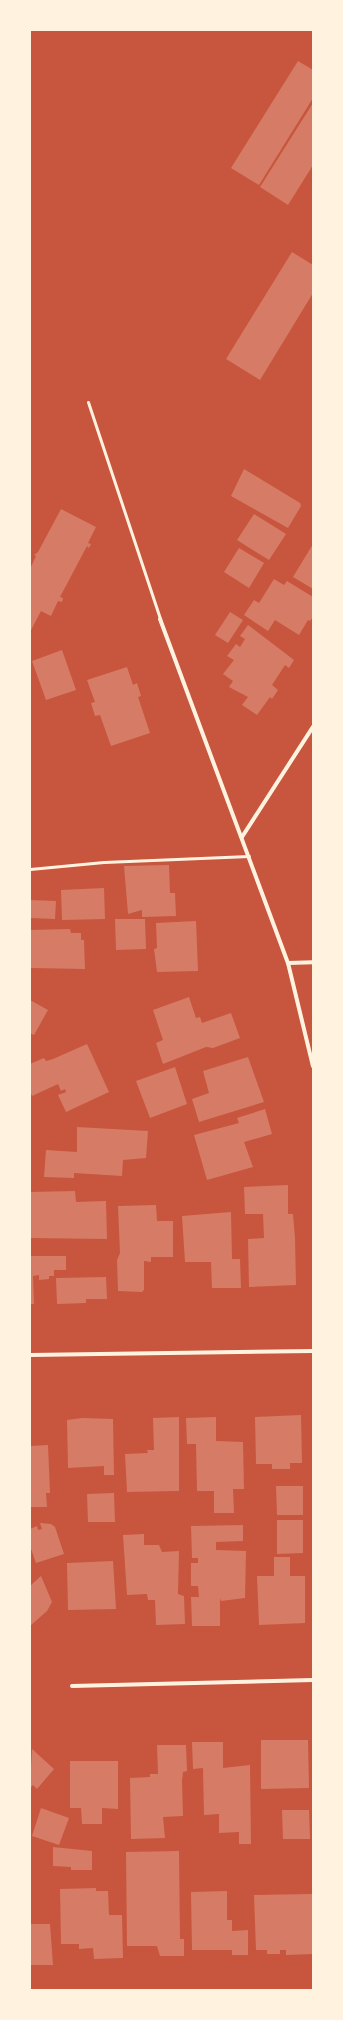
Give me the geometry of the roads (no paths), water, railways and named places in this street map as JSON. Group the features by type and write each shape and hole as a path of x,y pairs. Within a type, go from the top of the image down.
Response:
{"street":[{"path":"160,619 288,963 313,1066"},
{"path":"242,837 310,735 313,728"},
{"path":"288,963 313,962"},
{"path":"30,1355 313,1351"},
{"path":"72,1686 313,1680"}],"lane":[{"path":"88,402 160,619"},
{"path":"30,869 104,862 249,856"}]}
